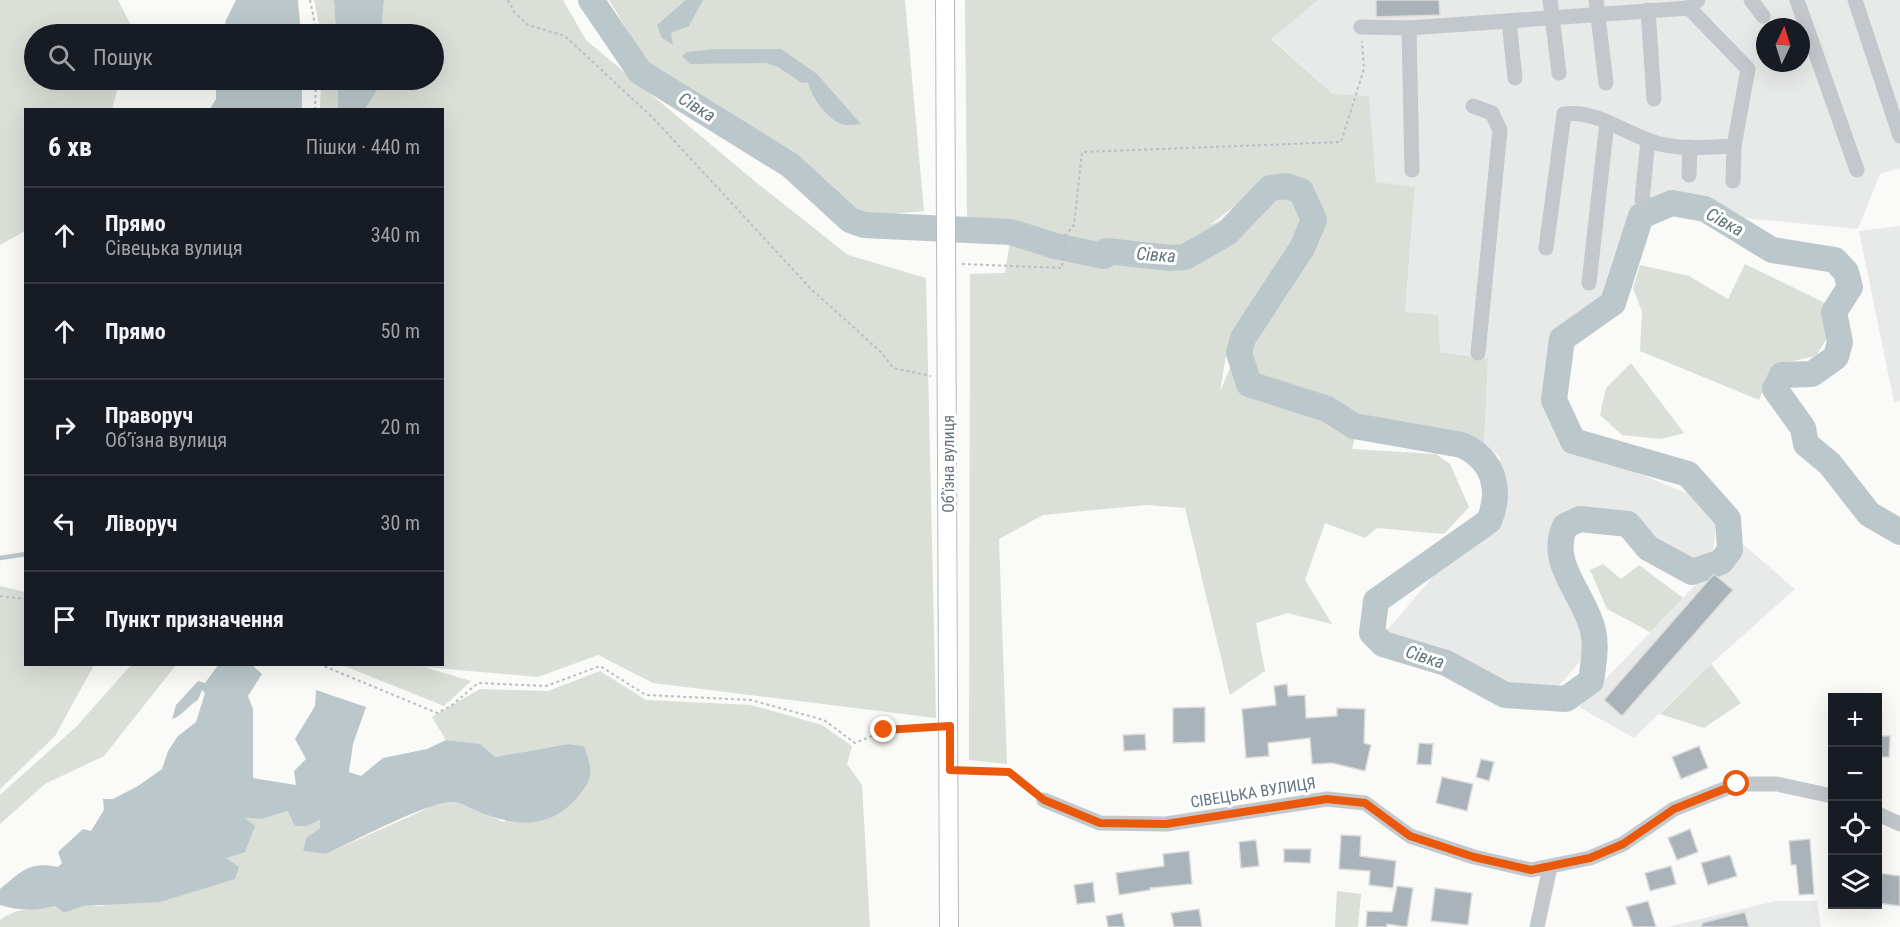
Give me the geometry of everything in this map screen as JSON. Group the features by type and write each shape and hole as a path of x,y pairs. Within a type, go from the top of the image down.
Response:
{"main road":[{"name":"Обʼїзна вулиця","path":"945,0 948,209 949,927"}],"street":[{"path":"1550,0 1559,73"},
{"path":"1751,0 1763,16"},
{"path":"1797,0 1857,170"},
{"path":"1855,0 1900,136"},
{"path":"1361,27 1409,28 1552,18 1597,7 1648,10 1690,3 1748,69 1734,146 1733,181"},
{"path":"1597,7 1606,83"},
{"path":"1648,10 1654,99"},
{"path":"1509,21 1515,78"},
{"path":"1409,28 1412,170"},
{"path":"1473,106 1492,113 1500,130 1478,353"},
{"path":"1546,248 1564,114 1582,114 1666,146 1734,146"},
{"path":"1589,283 1606,122"},
{"path":"1642,200 1648,140"},
{"path":"1689,175 1690,147"},
{"name":"СІВЕЦЬКА ВУЛИЦЯ","path":"1044,800 1100,823 1166,824 1327,799 1365,803 1410,836 1474,857 1531,870 1590,858 1623,844 1674,809 1737,784 1777,784 1828,795"},
{"path":"1882,816 1900,824"},
{"path":"1537,927 1550,867"}],"path":[{"path":"310,0 315,24"},
{"path":"508,0 514,12 528,25 565,36 655,120 810,288 882,353 893,368 948,379"},
{"path":"948,262 1062,267 1065,236 1074,225 1082,153 1341,142 1364,69 1361,27"},
{"path":"315,108 316,90"},
{"path":"0,596 24,599"},
{"path":"325,666 437,713 450,706 478,683 546,686 600,666 646,695 751,700 824,720 855,743 884,730 950,726"},
{"path":"950,770 1009,772 1044,800"}],"shaded area":[{"path":"0,0 118,0 130,24 24,24 24,90 117,90 112,108 24,108 24,232 0,245"},
{"path":"236,0 298,0 300,24 225,24"},
{"path":"314,0 334,0 335,24 319,24"},
{"path":"334,0 384,0 382,24 335,24"},
{"path":"384,0 563,0 586,40 757,183 848,255 926,278 936,718 653,683 598,655 538,677 424,667 471,681 444,706 344,666 444,666 444,108 366,108 377,90 444,90 444,24 382,24"},
{"path":"609,0 905,0 924,211 869,216 857,210 797,157 650,68"},
{"path":"686,0 703,0 689,26 671,33 673,45 662,38 657,25"},
{"path":"965,0 1318,0 1271,39 1333,94 1369,96 1376,182 1415,187 1405,312 1438,315 1440,352 1488,359 1484,445 1359,420 1331,405 1255,379 1249,350 1321,225 1309,186 1266,182 1210,225 1272,198 1293,198 1306,219 1227,349 1220,392 1231,365 1243,385 1326,416 1356,434 1352,449 1436,454 1450,464 1469,507 1444,534 1377,528 1365,538 1325,523 1305,580 1332,624 1287,613 1256,623 1265,671 1230,695 1185,508 1146,505 1043,515 999,539 1007,764 969,760 970,274 1005,273 1010,241 1075,257 1079,243 1014,225 967,220"},
{"path":"1318,0 1900,0 1900,168 1880,174 1858,229 1744,218 1700,200 1656,202 1636,219 1609,300 1567,326 1560,334 1549,399 1556,425 1568,445 1689,494 1717,519 1713,551 1693,560 1609,514 1583,514 1560,525 1555,546 1559,573 1585,625 1592,648 1553,692 1509,688 1450,657 1385,633 1452,554 1494,523 1500,510 1500,457 1484,445 1488,359 1440,352 1405,312 1415,188 1376,182 1369,97 1333,94 1271,38"},
{"path":"717,49 781,49 817,74 861,124 846,125 833,120 817,102 808,82 802,83 778,67 766,63 690,64 682,56 687,52"},
{"path":"216,90 302,90 302,108 211,108 216,99"},
{"path":"321,90 338,90 338,108 320,108"},
{"path":"338,90 377,90 366,108 338,108"},
{"path":"1900,226 1900,400 1894,402 1859,231"},
{"path":"1745,264 1831,306 1831,332 1816,356 1774,365 1759,400 1640,351 1642,312 1633,288 1640,265 1689,276 1728,299"},
{"path":"1631,363 1684,433 1661,439 1622,435 1600,415 1606,388"},
{"path":"1738,540 1795,589 1711,664 1634,738 1579,707"},
{"path":"1603,564 1621,579 1639,565 1683,598 1650,632 1607,609 1590,570"},
{"path":"0,586 24,592 24,666 93,666 55,736 0,789"},
{"path":"1711,664 1741,703 1704,728 1660,714"},
{"path":"130,666 175,666 104,756 45,784 0,824 0,795 77,726"},
{"path":"218,666 253,666 262,674 248,696 253,709 253,778 296,785 294,771 306,759 295,739 315,706 316,690 366,707 353,744 349,772 361,776 383,758 427,749 446,740 480,744 495,757 568,744 584,746 590,768 589,780 582,792 565,809 541,821 502,820 454,802 426,808 326,854 303,851 306,838 320,828 320,820 307,826 295,826 288,811 262,819 245,818 255,826 245,852 226,858 239,867 235,879 160,902 83,906 64,913 55,906 28,910 0,905 0,889 20,873 40,865 58,867 62,863 58,852 83,829 91,831 104,810 103,799 113,799 138,786 162,769 168,751 178,736 196,722 205,693 202,690 198,700 172,719 176,705 198,681 205,683"},
{"path":"600,671 646,700 751,705 822,725 852,746 847,764 862,785 870,927 0,927 0,920 14,912 55,906 64,913 83,906 102,906 225,858 244,818 262,819 289,811 307,826 320,820 320,828 306,838 303,851 326,854 433,806 456,801 504,822 584,746 568,744 495,757 479,744 446,740 432,717 480,689 548,691"},
{"path":"1337,891 1361,894 1358,927 1335,927"},
{"path":"1776,901 1817,901 1821,927 1667,927"}],"building":[{"path":"1376,0 1439,0 1440,15 1376,17"},
{"path":"1714,574 1733,590 1622,716 1604,700"},
{"path":"1287,684 1288,696 1305,695 1306,718 1337,716 1337,708 1365,709 1364,743 1371,745 1365,771 1332,763 1312,764 1310,738 1268,743 1269,756 1246,758 1242,709 1276,705 1274,686"},
{"path":"1205,707 1205,742 1173,743 1173,708"},
{"path":"1145,734 1146,750 1124,751 1123,735"},
{"path":"1882,736 1890,736 1889,757 1882,757"},
{"path":"1419,743 1433,744 1431,765 1417,764"},
{"path":"1699,746 1708,768 1681,779 1672,757"},
{"path":"1481,759 1494,762 1489,781 1476,777"},
{"path":"1442,777 1473,784 1467,811 1436,803"},
{"path":"1690,829 1698,852 1677,860 1668,838"},
{"path":"1341,835 1361,836 1360,856 1396,861 1393,888 1369,885 1370,871 1339,869"},
{"path":"1810,839 1814,894 1799,895 1796,865 1791,865 1789,841"},
{"path":"1256,840 1259,866 1241,868 1239,842"},
{"path":"1284,849 1311,849 1310,863 1284,862"},
{"path":"1189,851 1192,884 1150,888 1150,890 1119,895 1116,873 1164,866 1163,854"},
{"path":"1730,855 1737,876 1708,885 1701,863"},
{"path":"1671,866 1676,884 1650,891 1645,873"},
{"path":"1882,874 1900,876 1900,906 1882,904"},
{"path":"1093,882 1095,902 1077,904 1074,885"},
{"path":"1397,886 1413,888 1407,927 1387,924 1387,927 1366,927 1367,911 1392,912"},
{"path":"1435,888 1472,893 1468,925 1431,921"},
{"path":"1648,901 1656,927 1633,927 1626,907"},
{"path":"1199,909 1202,927 1174,927 1171,913"},
{"path":"1745,912 1749,927 1702,927 1702,923"},
{"path":"1122,913 1125,927 1108,927 1106,916"}],"waterway":[{"name":"Сівка","path":"591,0 640,72 790,165 850,220 864,225 1011,232 1055,246 1104,256 1107,251 1170,258 1185,257 1227,233 1270,188 1286,186 1301,191 1314,220 1302,248 1243,338 1239,353 1249,384 1327,409 1354,426 1462,445 1482,459 1488,467 1495,487 1495,498 1489,521 1376,601 1372,633 1383,644 1446,663 1505,695 1566,699 1591,681 1595,651 1594,636 1585,609 1563,563 1561,539 1565,526 1580,519 1628,524 1648,548 1692,572 1721,562 1730,550 1728,519 1688,474 1573,441 1554,400 1562,339 1613,303 1641,216 1672,203 1705,209 1772,250 1835,260 1846,272 1850,287 1834,312 1840,342 1836,357 1812,374 1782,375 1775,389 1803,428 1806,444 1830,464 1869,514 1900,532"},
{"path":"0,558 24,554"}],"route":[{"path":"884,730 950,726 950,770 1009,772 1044,800 1100,823 1166,824 1327,799 1365,803 1410,836 1474,857 1531,870 1590,858 1623,844 1674,809 1737,784"}]}
